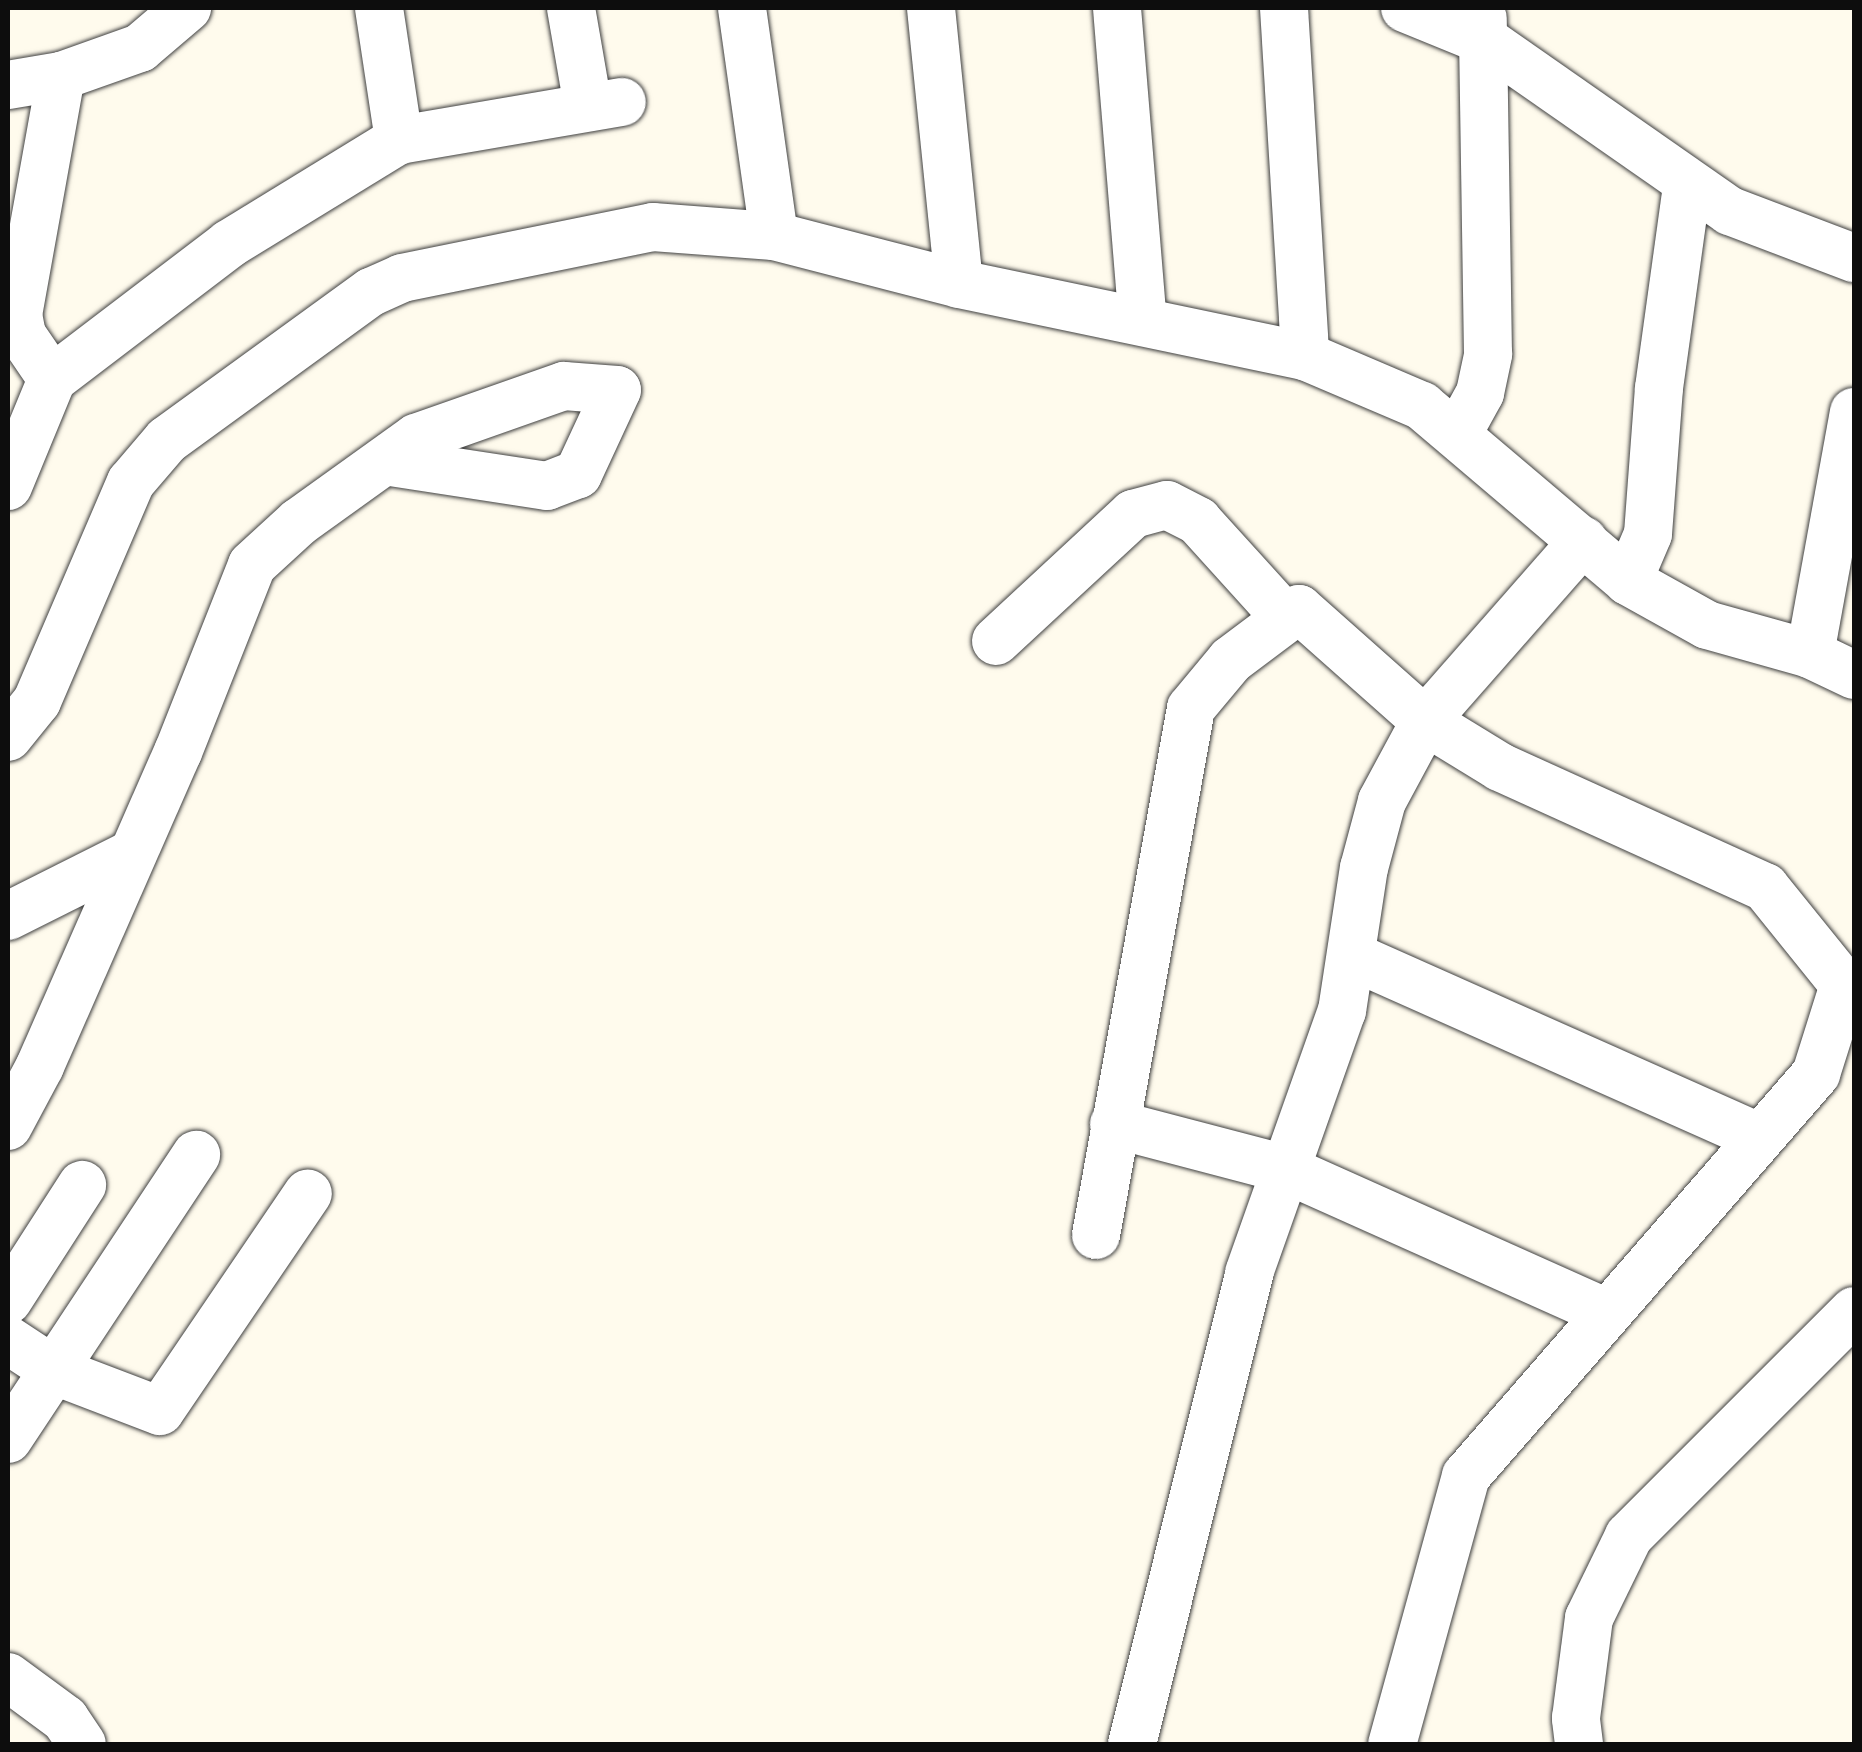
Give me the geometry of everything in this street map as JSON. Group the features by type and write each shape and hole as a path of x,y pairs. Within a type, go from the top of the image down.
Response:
{"street":[{"path":"8,85 62,76 140,48 187,8"},
{"path":"380,8 399,140"},
{"path":"8,486 52,379 229,244 399,140 605,104 571,8"},
{"path":"742,8 774,236"},
{"path":"931,8 959,284"},
{"path":"1118,8 1143,321"},
{"path":"1284,8 1305,356"},
{"path":"1404,8 1484,24 1687,185 1730,211 1854,258"},
{"path":"1458,433 1480,392 1488,354 1484,24"},
{"path":"52,379 22,335 18,314 62,76"},
{"path":"1628,581 1648,534 1659,388 1687,185"},
{"path":"8,738 36,701 130,482 166,440 371,292 402,278 653,227 774,236 959,284 1305,356 1422,406 1628,581 1707,625 1810,654 1854,675"},
{"path":"1810,654 1854,412"},
{"path":"8,1126 40,1066 252,565 299,522 391,462"},
{"path":"996,640 1133,514 1167,505 1198,521 1286,618"},
{"path":"1132,1744 1215,1397 1285,1169 1342,1011 1354,957 1364,868 1382,801 1425,721 1582,541"},
{"path":"1096,1234 1191,708 1231,660 1299,609 1425,721 1500,767 1764,886 1849,984 1816,1074 1604,1311 1466,1476 1392,1744"},
{"path":"8,916 132,854"},
{"path":"1354,957 1758,1137"},
{"path":"1114,1124 1285,1169 1604,1311"},
{"path":"8,1439 196,1155"},
{"path":"8,1300 82,1185"},
{"path":"8,1340 55,1371 160,1411 308,1192"},
{"path":"1579,1744 1589,1618 1629,1536 1854,1310"},
{"path":"8,1677 65,1719 82,1744"}]}
